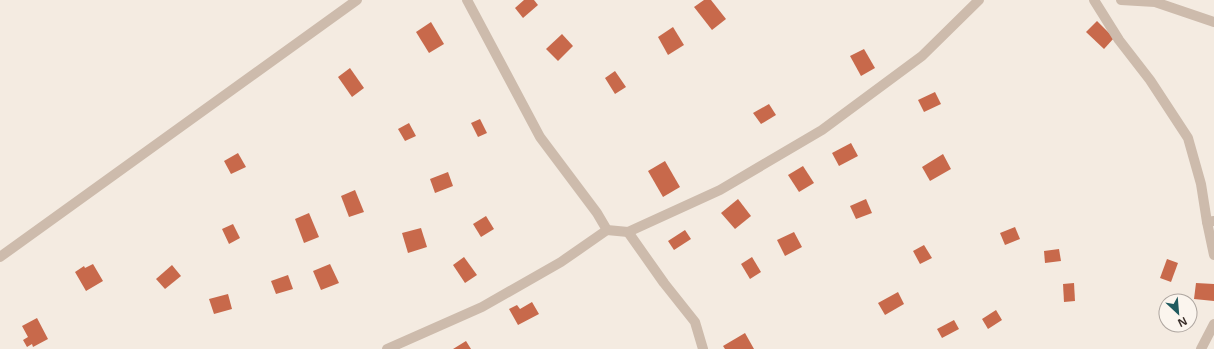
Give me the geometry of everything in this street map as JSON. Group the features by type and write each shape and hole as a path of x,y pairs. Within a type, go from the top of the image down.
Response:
{"street":[{"path":"0,257 357,0"},
{"path":"468,0 540,137 598,213 607,230"},
{"path":"387,349 482,307 561,262 607,230 628,232 720,190 822,130 922,56 980,0"},
{"path":"1094,0 1119,40 1150,80 1188,138 1210,221 1214,255"},
{"path":"1122,0 1155,2 1214,22"},
{"path":"628,232 664,283 695,322 703,349"},
{"path":"1201,349 1214,324"}],"building":[{"path":"524,0 534,0 538,5 523,18 515,8"},
{"path":"704,0 711,0 726,19 712,30 694,7"},
{"path":"1097,21 1114,38 1104,49 1086,32"},
{"path":"431,22 444,44 429,53 416,32"},
{"path":"673,27 684,45 668,55 658,37"},
{"path":"562,34 573,46 558,61 546,49"},
{"path":"864,49 875,68 861,76 850,56"},
{"path":"350,68 364,88 352,97 338,77"},
{"path":"615,71 626,87 615,94 605,78"},
{"path":"935,92 941,104 924,112 918,100"},
{"path":"769,104 776,115 761,124 753,113"},
{"path":"480,119 487,133 478,137 471,123"},
{"path":"409,123 416,136 405,141 398,129"},
{"path":"851,143 858,156 839,166 832,153"},
{"path":"238,153 246,167 231,174 224,161"},
{"path":"943,154 951,169 930,181 922,167"},
{"path":"665,161 680,187 663,197 648,171"},
{"path":"803,166 814,183 799,192 788,175"},
{"path":"448,172 453,186 435,193 430,179"},
{"path":"355,190 364,212 349,217 341,196"},
{"path":"738,199 751,216 735,229 721,213"},
{"path":"866,199 872,213 856,219 850,206"},
{"path":"309,213 319,237 304,243 295,219"},
{"path":"486,216 494,229 481,237 473,224"},
{"path":"233,224 240,238 229,244 222,229"},
{"path":"1015,227 1020,239 1005,245 1000,233"},
{"path":"421,228 427,247 408,253 402,233"},
{"path":"685,230 691,239 674,250 668,241"},
{"path":"794,232 802,247 785,256 777,240"},
{"path":"924,245 932,258 920,264 913,251"},
{"path":"1059,249 1061,261 1045,263 1044,251"},
{"path":"464,257 477,275 465,283 453,265"},
{"path":"752,257 761,272 750,279 741,264"},
{"path":"1167,259 1178,263 1171,282 1160,278"},
{"path":"93,264 103,281 86,291 75,272 84,266 85,268"},
{"path":"330,264 339,283 321,290 313,271"},
{"path":"172,265 181,276 165,289 156,279"},
{"path":"288,275 293,289 276,294 271,281"},
{"path":"1074,283 1075,301 1064,302 1063,284"},
{"path":"1196,283 1214,284 1214,301 1198,299 1198,293 1195,293"},
{"path":"898,292 904,304 885,315 878,303"},
{"path":"228,294 232,309 214,314 209,299"},
{"path":"532,302 539,314 518,325 509,309 517,305 520,309"},
{"path":"996,310 1002,320 988,329 982,319"},
{"path":"37,318 48,339 33,347 32,344 27,347 23,340 28,337 22,326"},
{"path":"954,320 959,329 942,338 937,329"},
{"path":"745,333 754,349 725,349 723,346"},
{"path":"466,341 471,349 453,349"}]}
